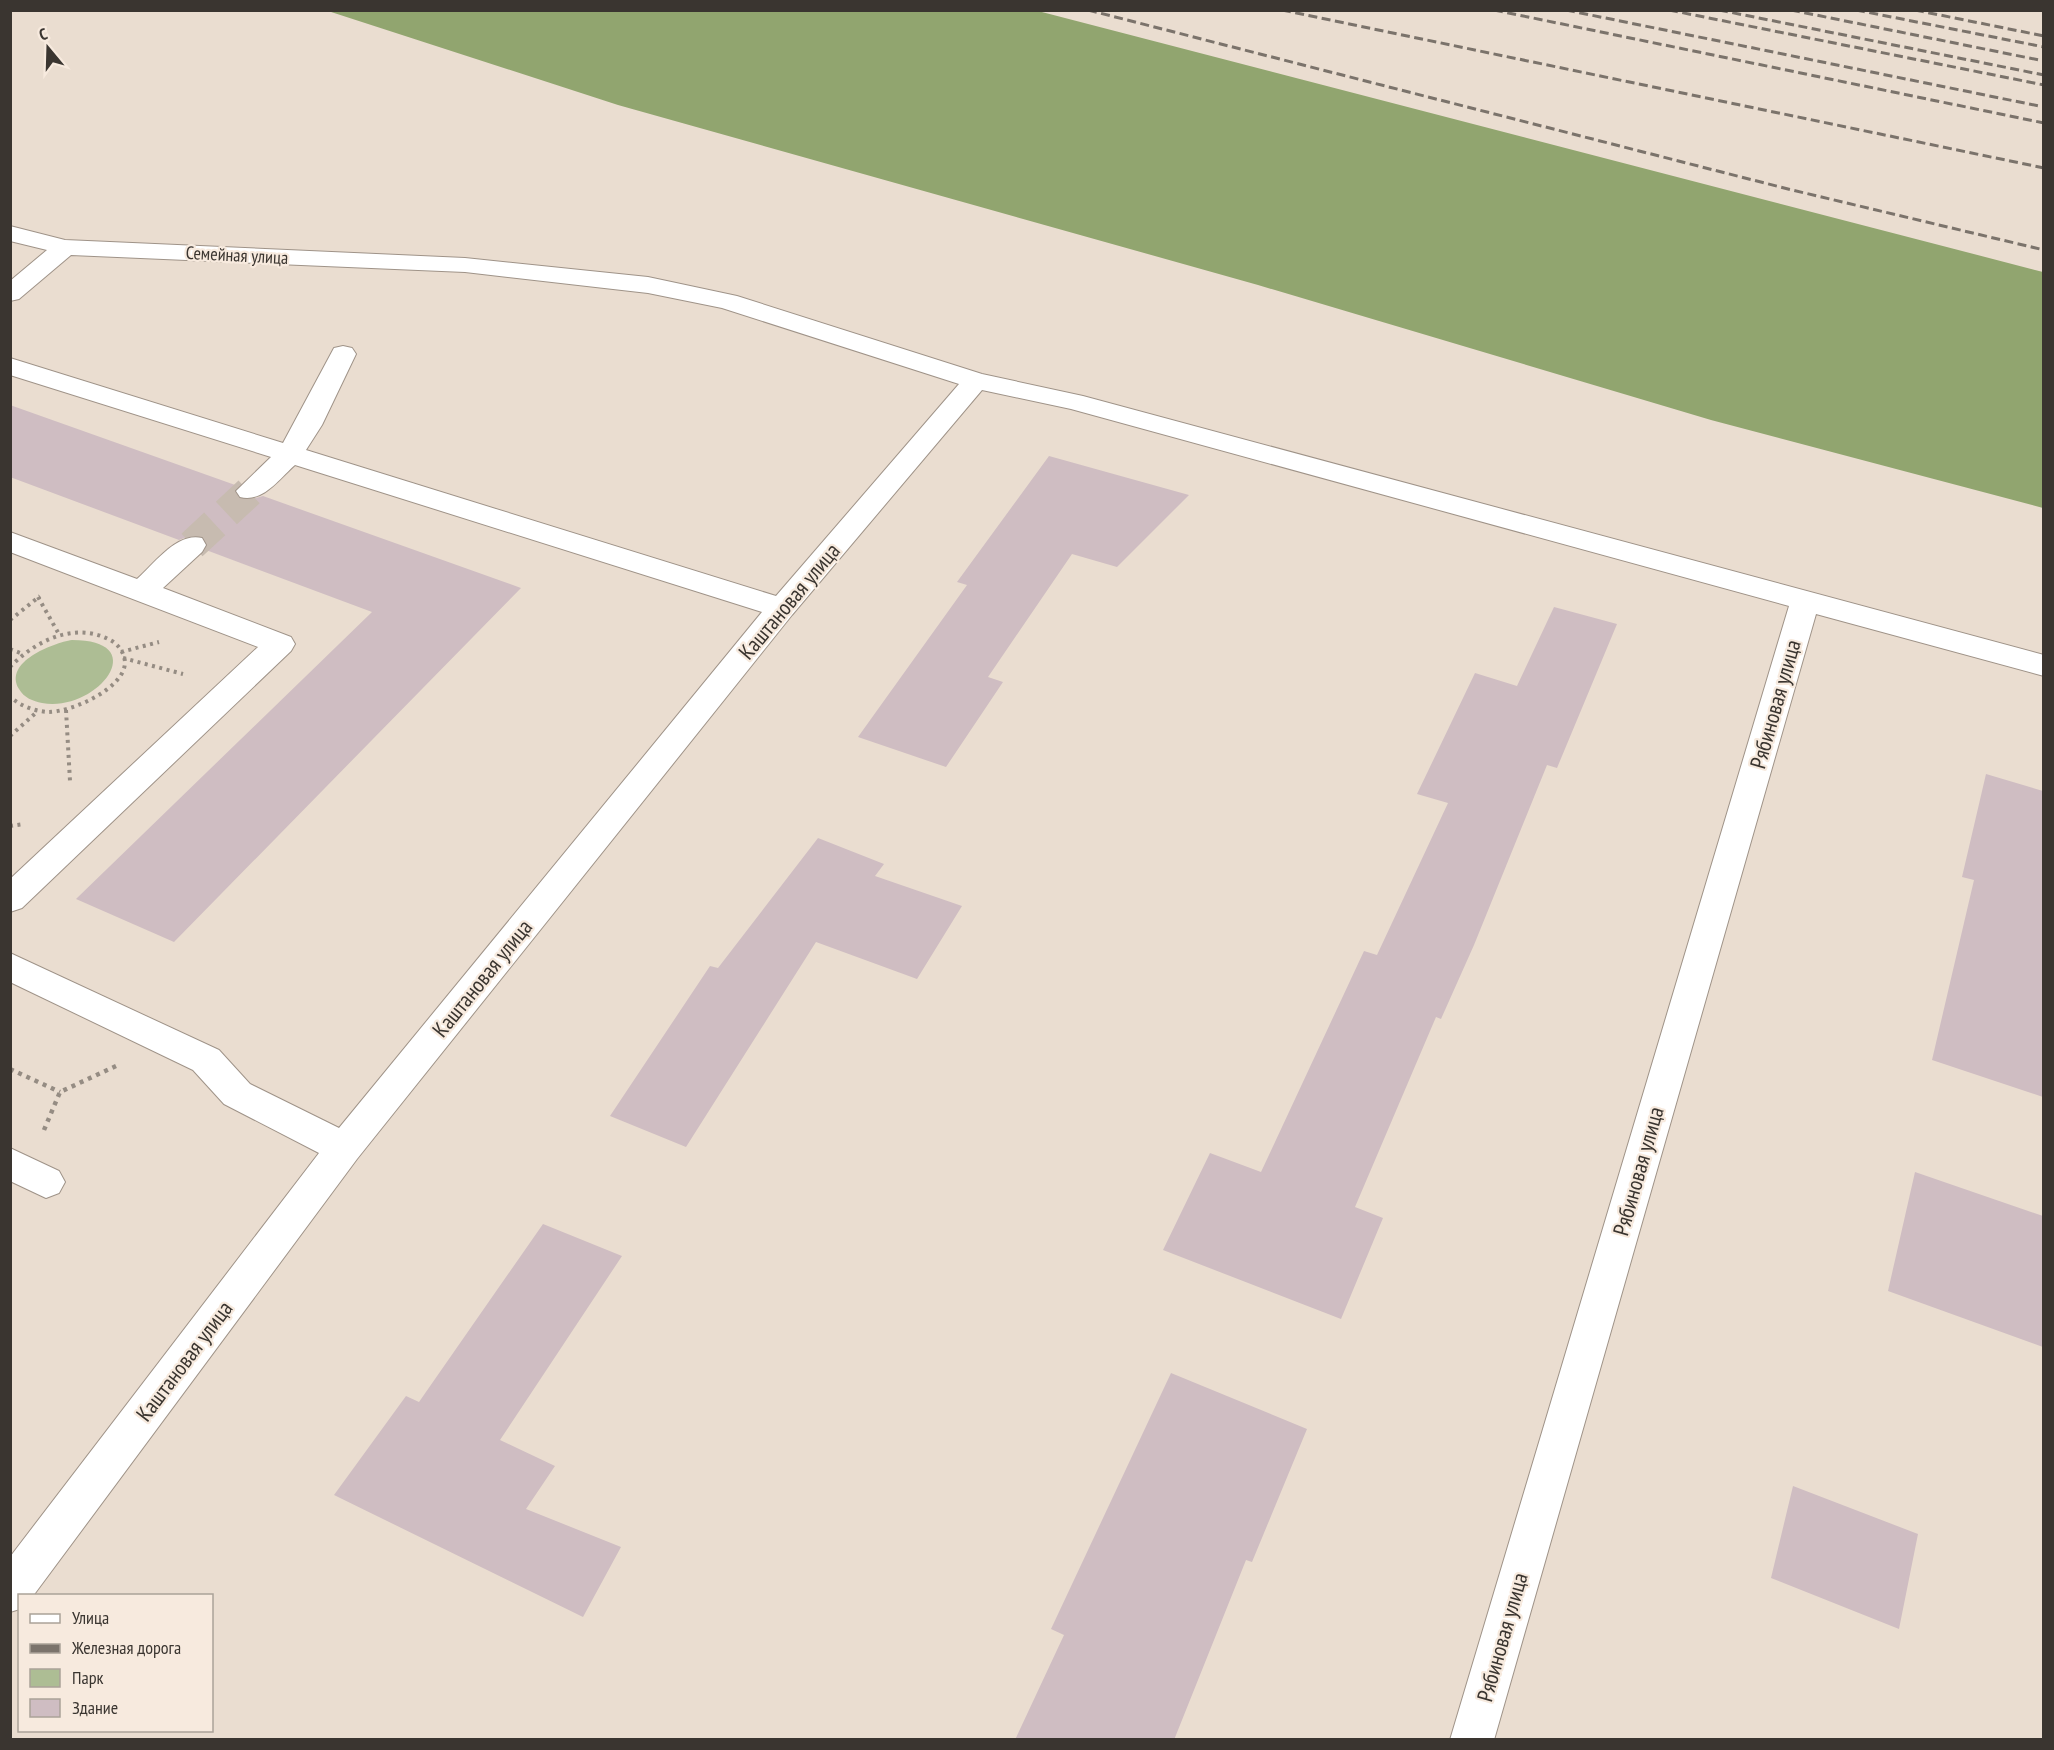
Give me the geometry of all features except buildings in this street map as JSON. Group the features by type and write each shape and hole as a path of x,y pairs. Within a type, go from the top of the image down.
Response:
{"street":[{"name":"Семейная улица","path":"10,233 65,247 465,265 648,285 728,301 976,381 1074,402 2043,666"},
{"path":"10,294 65,247"},
{"path":"250,491 290,454 308,425 343,354"},
{"path":"10,366 782,608"},
{"name":"Каштановая улица","path":"15,1579 344,1148 782,608 976,381"},
{"path":"10,542 280,644 10,899"},
{"path":"142,591 192,545"},
{"name":"Рябиновая улица","path":"1472,1740 1805,602"},
{"path":"10,966 206,1060 237,1095 344,1148"},
{"path":"10,1163 46,1182"}],"path":[{"path":"38,597 60,636"},
{"path":"10,667 23,654 44,641 60,636 92,634 105,637 115,643 123,658 119,676 104,693 93,700 66,710 39,711 27,708 10,697"},
{"path":"10,649 23,654"},
{"path":"123,658 234,688"},
{"path":"66,710 71,814 91,823"},
{"path":"10,736 39,711"},
{"path":"10,1069 60,1092"}],"green space":[{"path":"328,11 1038,11 2043,272 2043,508 1711,420 1258,285 618,105"},
{"path":"72,640 97,643 110,651 113,663 108,675 97,687 81,697 62,703 42,703 23,695 16,679 18,670 24,662 32,655 53,645"}],"tunnel":[{"path":"192,545 250,491"}],"railway":[{"path":"1088,10 1788,189 2044,250"},
{"path":"1282,10 2044,168"},
{"path":"1494,10 2044,123"},
{"path":"1566,10 2044,107"},
{"path":"1669,10 2044,85"},
{"path":"1719,10 2044,75"},
{"path":"1791,10 2044,61"},
{"path":"1856,10 2044,47"},
{"path":"1915,10 2044,36"}]}
